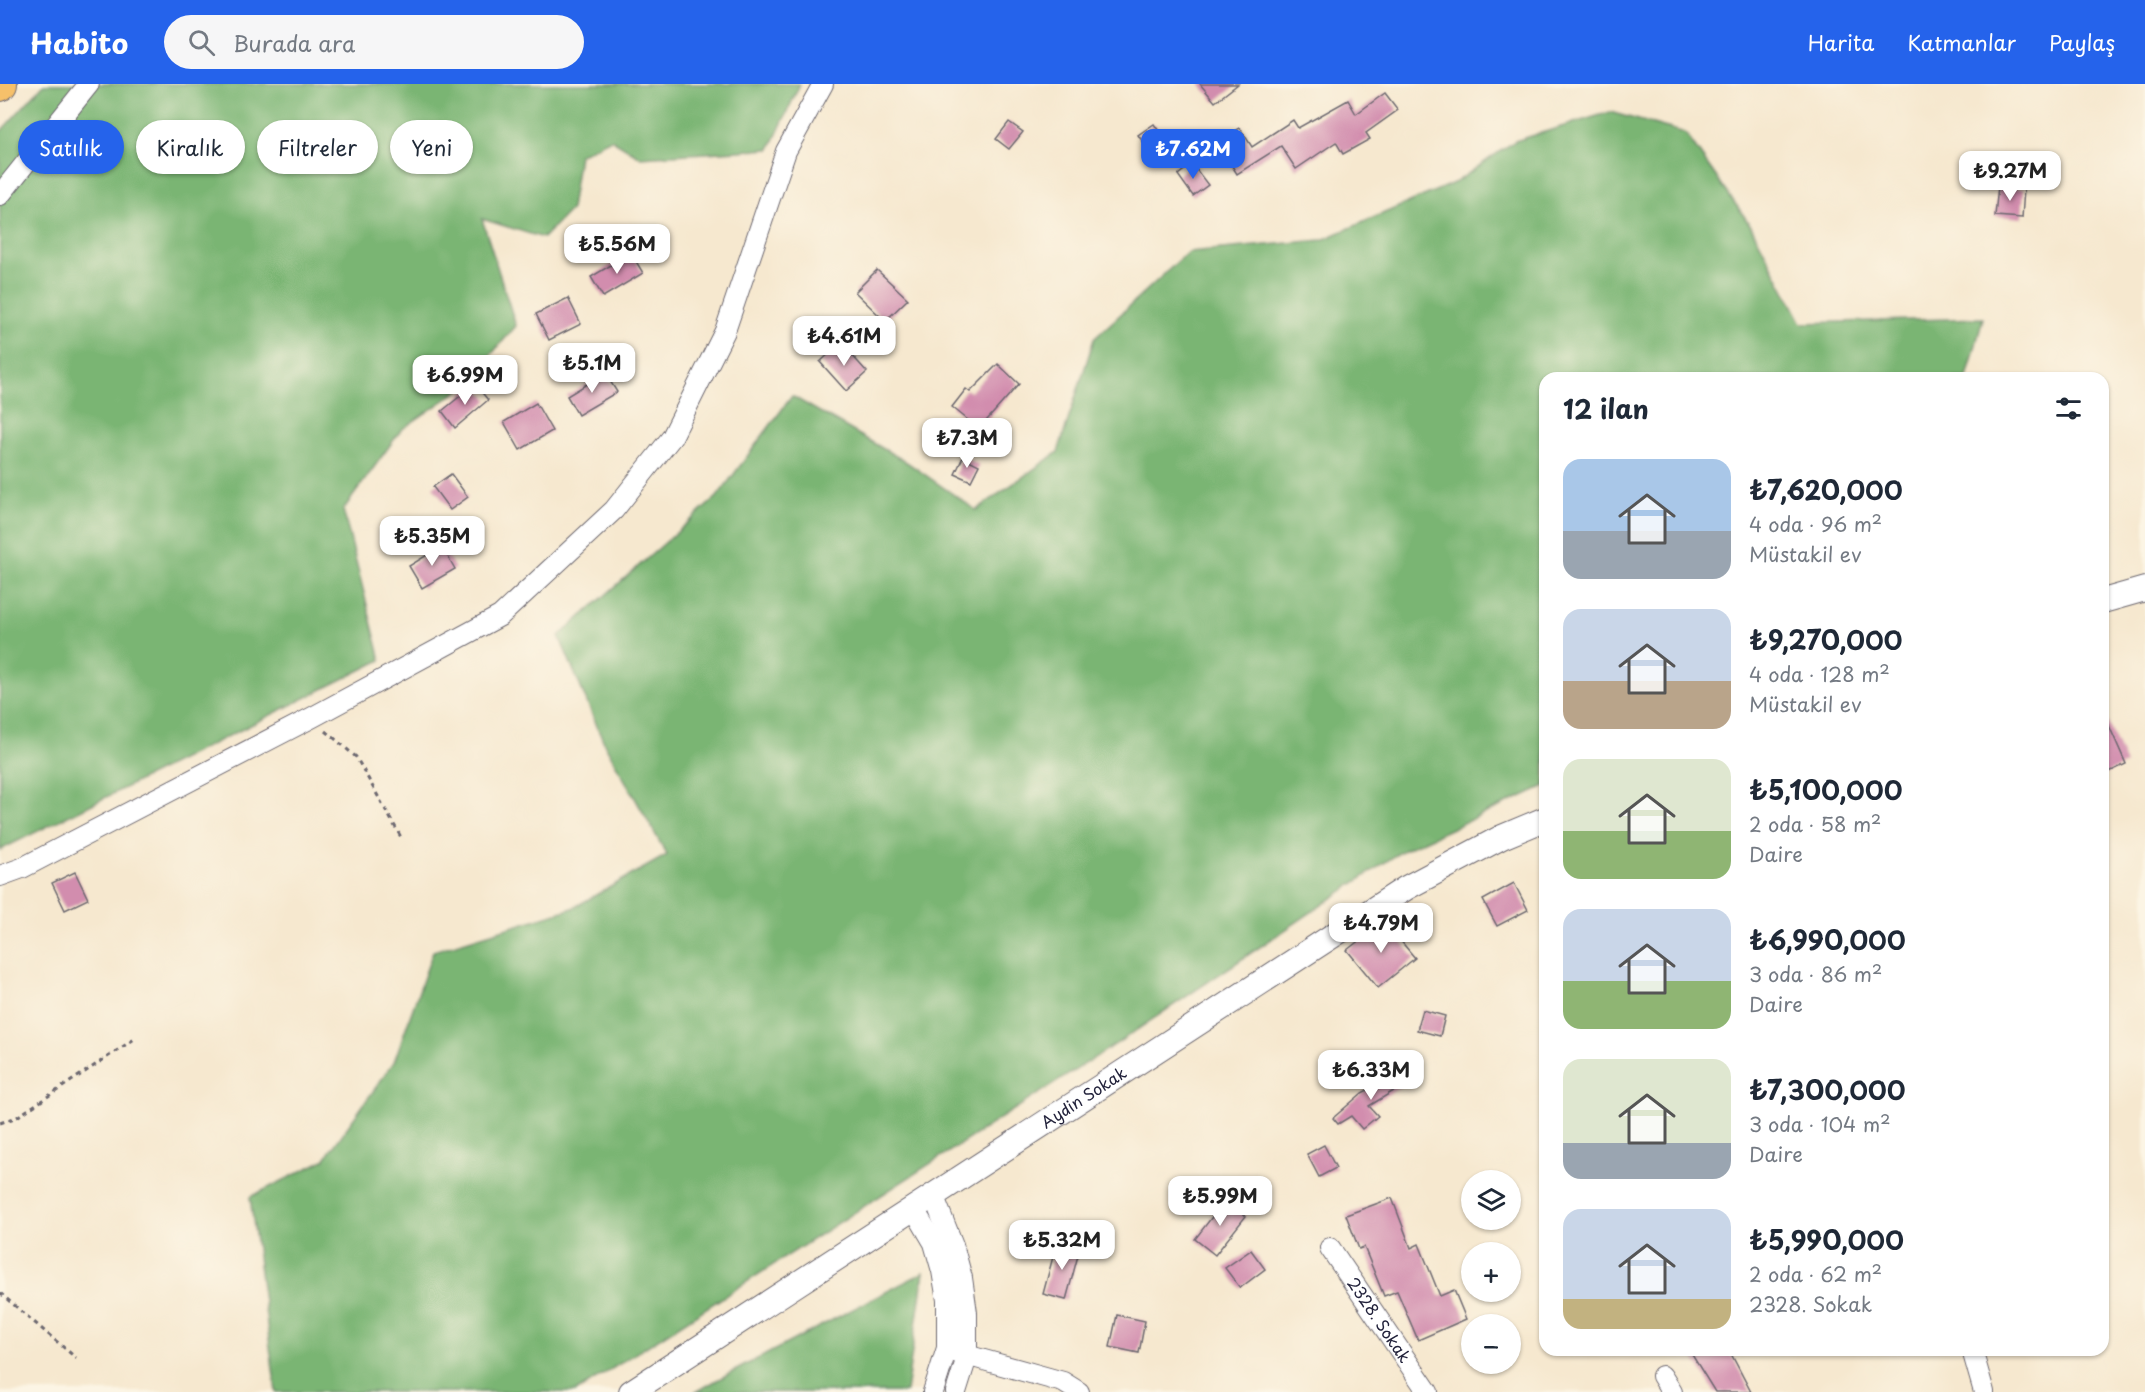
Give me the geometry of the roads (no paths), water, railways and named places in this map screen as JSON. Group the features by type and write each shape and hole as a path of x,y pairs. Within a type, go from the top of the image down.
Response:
{"street":[{"path":"0,195 89,84"},
{"path":"0,876 22,868 311,718 500,616 621,501 672,437 725,331 786,151 823,84"},
{"path":"2109,599 2145,589"},
{"name":"Aydin Sokak","path":"631,1392 1406,888 1502,837 1539,822"},
{"path":"934,1197 953,1245 962,1278 967,1313 967,1357 956,1392"},
{"path":"914,1209 934,1244 947,1300 947,1348 933,1392"},
{"name":"2328. Sokak","path":"1330,1248 1428,1392"},
{"path":"947,1348 967,1357 1063,1382 1079,1392"},
{"path":"1974,1356 1984,1392"}]}
